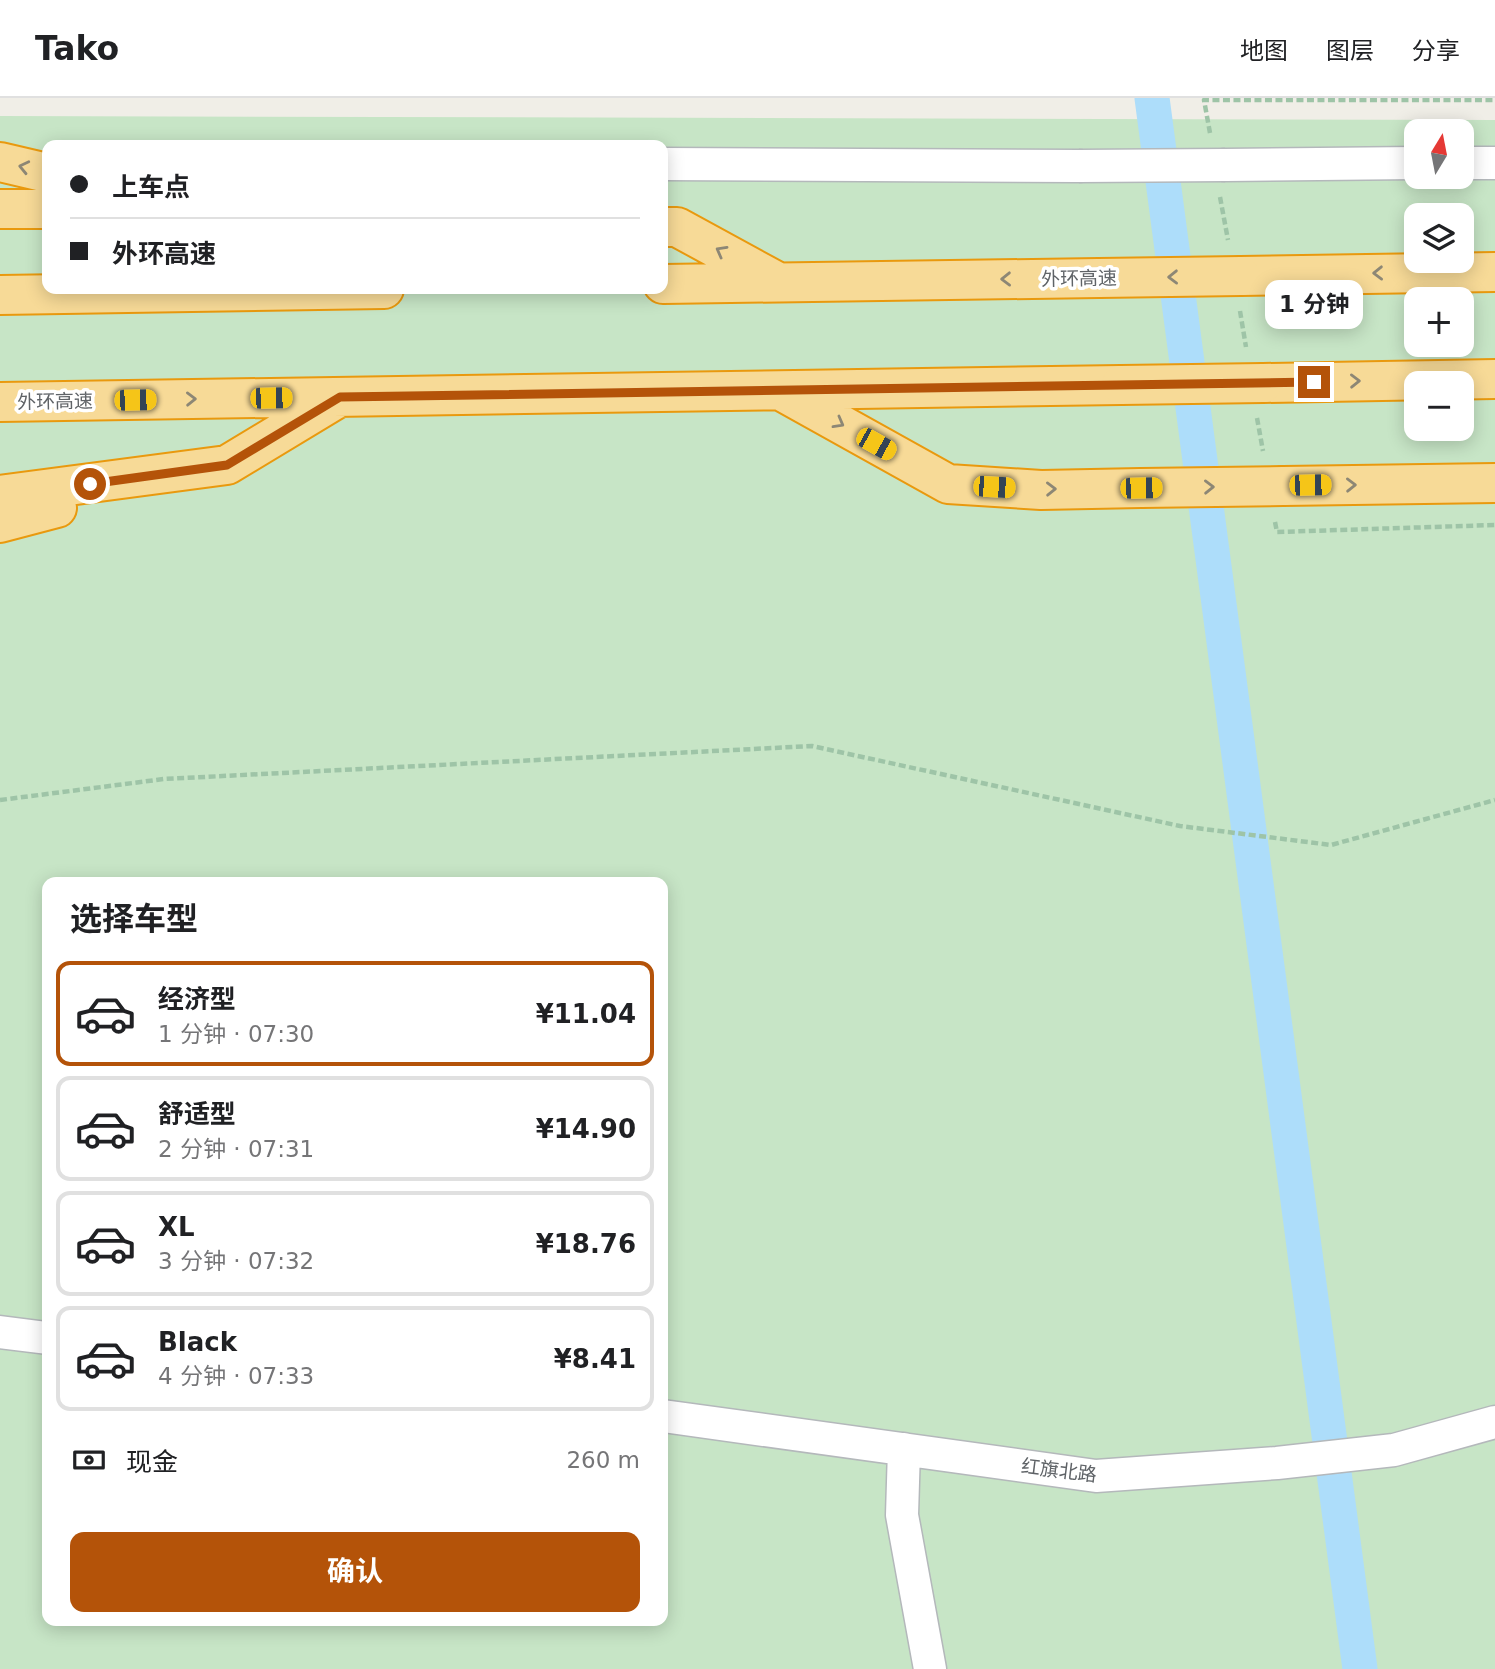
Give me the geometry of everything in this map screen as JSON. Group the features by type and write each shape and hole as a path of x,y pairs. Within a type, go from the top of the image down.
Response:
{"highway":[{"path":"0,162 42,172"},
{"path":"0,209 42,209"},
{"path":"668,227 677,227 778,282"},
{"name":"外环高速","path":"668,284 1495,272"},
{"path":"0,295 64,294"},
{"name":"外环高速","path":"0,402 1495,379"},
{"path":"779,390 948,484 1041,489 1495,483"},
{"path":"0,495 227,465 340,397"},
{"path":"0,523 71,504 112,482"}],"street":[{"path":"668,164 1079,166 1404,163"},
{"path":"1474,163 1495,163"},
{"path":"0,1332 42,1337"},
{"name":"红旗北路","path":"668,1417 1096,1476 1278,1463 1394,1450 1495,1422"},
{"path":"904,1448 902,1515 930,1669"}],"path":[{"path":"0,800 164,779 812,746 1180,826 1331,845 1495,800"}],"green space":[{"path":"0,116 1404,120 1404,189 1474,189 1474,120 1495,120 1495,1669 0,1669"}],"waterway":[{"path":"1152,98 1360,1669"}],"route":[{"path":"90,484 227,465 340,397 1314,382"}]}
